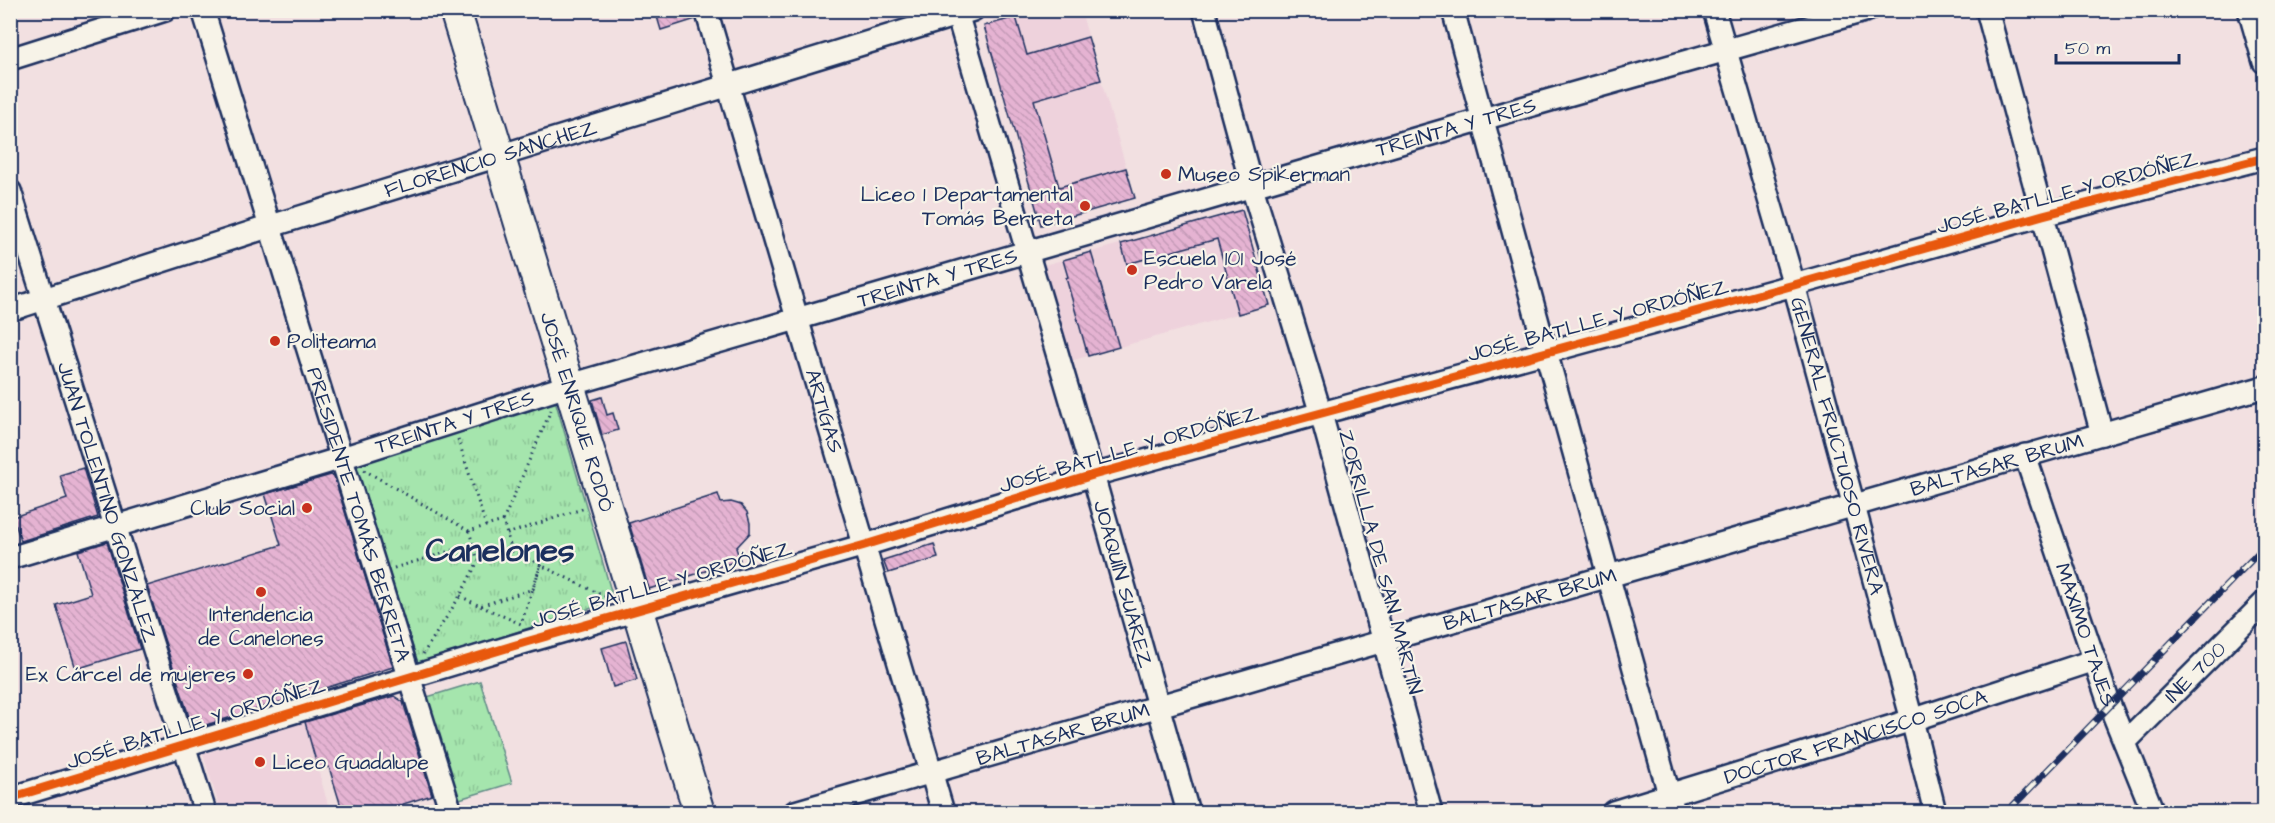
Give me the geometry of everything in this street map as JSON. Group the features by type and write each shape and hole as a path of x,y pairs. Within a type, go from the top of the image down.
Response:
{"highway":[{"name":"JOSÉ ENRIQUE RODÓ","path":"455,10 570,385 626,606 699,813"}],"street":[{"path":"10,59 165,10"},
{"name":"PRESIDENTE TOMÁS BERRETA","path":"203,10 451,813"},
{"name":"ARTIGAS","path":"706,10 943,813"},
{"name":"ZORRILLA DE SAN MARTÍN","path":"1204,10 1252,187 1321,414 1431,813"},
{"path":"1454,10 1546,352 1672,804"},
{"name":"GENERAL FRUCTUOSO RIVERA","path":"1714,10 1794,285 1935,813"},
{"name":"TREINTA Y TRES","path":"10,558 342,458 570,385 1483,119 1868,10"},
{"path":"1987,10 2102,435"},
{"path":"2249,10 2265,62"},
{"name":"FLORENCIO SÁNCHEZ","path":"10,310 271,226 962,12"},
{"name":"JOAQUÍN SUÁREZ","path":"962,12 1027,253 1093,475 1188,813"},
{"name":"JOSÉ BATLLE Y ORDÓÑEZ","path":"10,798 409,679 626,606 865,545 1093,475 2043,215 2265,158"},
{"name":"JUAN TOLENTINO GONZÁLEZ","path":"10,191 205,813"},
{"name":"BALTASAR BRUM","path":"795,813 1608,575 1853,507 2025,455 2265,387"},
{"name":"MÁXIMO TAJES","path":"2025,455 2110,706 2152,813"},
{"name":"INE 700","path":"2126,742 2265,603"},
{"name":"DOCTOR FRANCISCO SOCA","path":"1613,813 1672,804 1912,720 2095,660"}],"path":[{"path":"512,551 503,521 555,400 570,385"},
{"path":"453,423 486,526"},
{"path":"342,458 469,531 473,544 478,561 460,596 409,679"},
{"path":"507,534 588,507"},
{"path":"469,531 503,521"},
{"path":"378,573 473,544"},
{"path":"478,561 512,551 626,606"},
{"path":"460,596 521,624 541,564"},
{"path":"480,606 533,589 541,564"},
{"path":"611,590 626,606"},
{"path":"604,604 626,606"}],"shaded area":[{"path":"1036,11 1081,11 1135,198 1041,225 984,26"},
{"path":"1242,210 1269,305 1070,361 1044,265"},
{"name":"Liceo Guadalupe","path":"305,722 330,812 221,812 203,754"}],"green space":[{"path":"555,400 614,601 418,663 355,464"},
{"path":"480,681 512,783 456,800 424,698"}],"building":[{"path":"655,10 694,10 696,19 661,30"},
{"path":"1016,17 1027,55 1088,37 1101,80 1034,100 1059,187 1126,168 1135,198 1041,225 984,26"},
{"path":"1242,210 1269,305 1238,314 1217,239 1127,264 1121,244"},
{"path":"1091,252 1119,347 1088,356 1063,260"},
{"path":"602,397 607,415 613,413 618,430 602,435 592,400"},
{"path":"83,468 98,517 21,541 13,517 67,499 60,475"},
{"path":"334,476 393,667 193,729 147,586 281,545 265,494"},
{"path":"718,494 721,503 731,502 741,505 747,512 750,533 736,548 740,560 649,589 629,523"},
{"path":"107,542 140,649 76,669 56,605 91,594 78,551"},
{"path":"934,544 938,558 888,573 883,560"},
{"path":"626,641 637,680 613,687 602,648"},
{"path":"394,696 403,702 432,795 375,813 343,813 329,767 318,769 305,722"}],"railway":[{"path":"2007,812 2264,547"}],"cycle path":[{"path":"10,798 526,642 865,545 1093,475 2043,215 2264,158"}],"place":[{"name":"Museo Spikerman","path":"1166,174"},
{"name":"Liceo 1 Departamental Tomás Berreta","path":"1085,206"},
{"name":"Escuela 101 José Pedro Varela","path":"1132,270"},
{"name":"Politeama","path":"275,341"},
{"name":"Club Social","path":"307,508"},
{"name":"Intendencia de Canelones","path":"261,592"},
{"name":"Ex Cárcel de mujeres","path":"248,674"},
{"name":"Liceo Guadalupe","path":"260,762"}],"district":[{"name":"Canelones","path":"500,549"}]}
